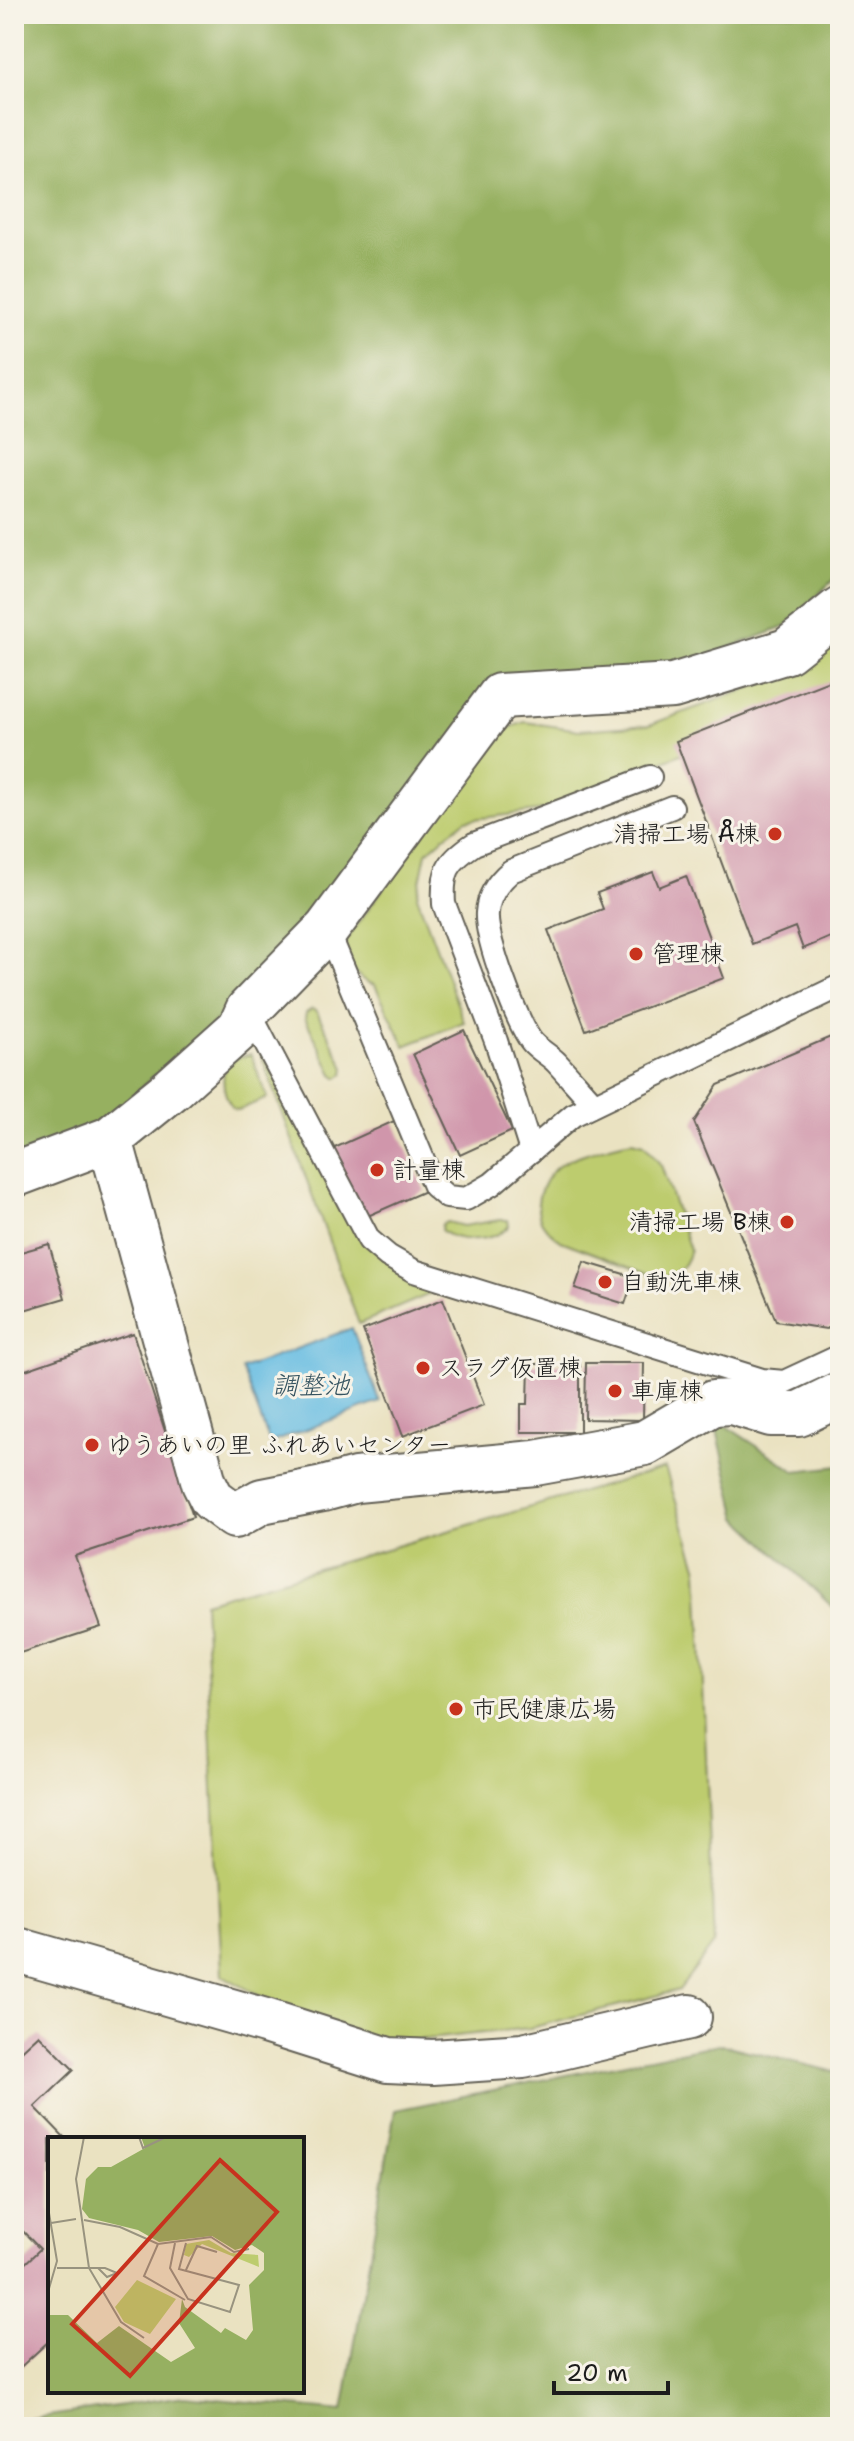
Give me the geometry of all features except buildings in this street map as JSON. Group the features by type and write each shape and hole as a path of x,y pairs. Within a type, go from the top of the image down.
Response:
{"street":[{"path":"14,1175 110,1139 240,1028 248,1010 327,929 500,696 673,686 787,651 840,609"},
{"path":"110,1139 204,1483 212,1499 235,1516 262,1501 356,1480 535,1463 645,1443 713,1403 732,1402 771,1414 799,1414 840,1394"},
{"path":"14,1949 249,2016 388,2060 433,2062 523,2056 689,2017"}],"lane":[{"path":"531,1151 496,1041 444,904 446,870 456,856 474,844 650,777"},
{"path":"594,1104 554,1059 535,1045 521,1026 490,936 487,914 491,897 500,880 511,871 672,807"},
{"path":"327,929 434,1186 447,1197 466,1199 492,1184 573,1115 840,986"},
{"path":"248,1010 369,1240 388,1256 414,1271 762,1380 784,1382 840,1356"}],"green space":[{"path":"14,14 840,14 840,573 785,627 669,670 499,680 254,988 102,1122 14,1158"},
{"path":"840,630 840,688 545,810 466,820 426,853 417,896 464,1022 405,1046 375,985 362,979 352,969 345,941 497,732 525,722 579,730 649,725 780,677"},
{"path":"312,1009 317,1012 345,1068 344,1074 338,1078 333,1074 305,1018"},
{"path":"257,1043 342,1201 401,1273 437,1291 359,1324"},
{"path":"251,1054 267,1098 239,1110 233,1109 227,1098 224,1073 228,1061"},
{"path":"632,1141 644,1144 661,1165 690,1250 685,1263 672,1274 653,1276 561,1241 540,1218 539,1195 555,1169 585,1154"},
{"path":"508,1220 509,1226 485,1238 456,1238 441,1230 442,1224 448,1222 463,1226"},
{"path":"714,1418 795,1471 840,1466 840,1614 738,1518"},
{"name":"市民健康広場","path":"665,1468 698,1569 714,1944 679,1990 530,2028 409,2041 332,2036 222,1975 204,1602"},
{"path":"719,2044 840,2073 840,2427 14,2427 14,2421 184,2396 343,2411 395,2110"}],"water":[{"name":"調整池","path":"352,1328 380,1402 270,1443 242,1369"}],"place":[{"name":"清掃工場 Å棟","path":"775,834"},
{"name":"管理棟","path":"636,954"},
{"name":"計量棟","path":"377,1170"},
{"name":"清掃工場 B棟","path":"787,1222"},
{"name":"自動洗車棟","path":"605,1282"},
{"name":"スラグ仮置棟","path":"423,1368"},
{"name":"車庫棟","path":"615,1391"},
{"name":"ゆうあいの里 ふれあいセンター","path":"92,1445"},
{"name":"市民健康広場","path":"456,1709"}]}
